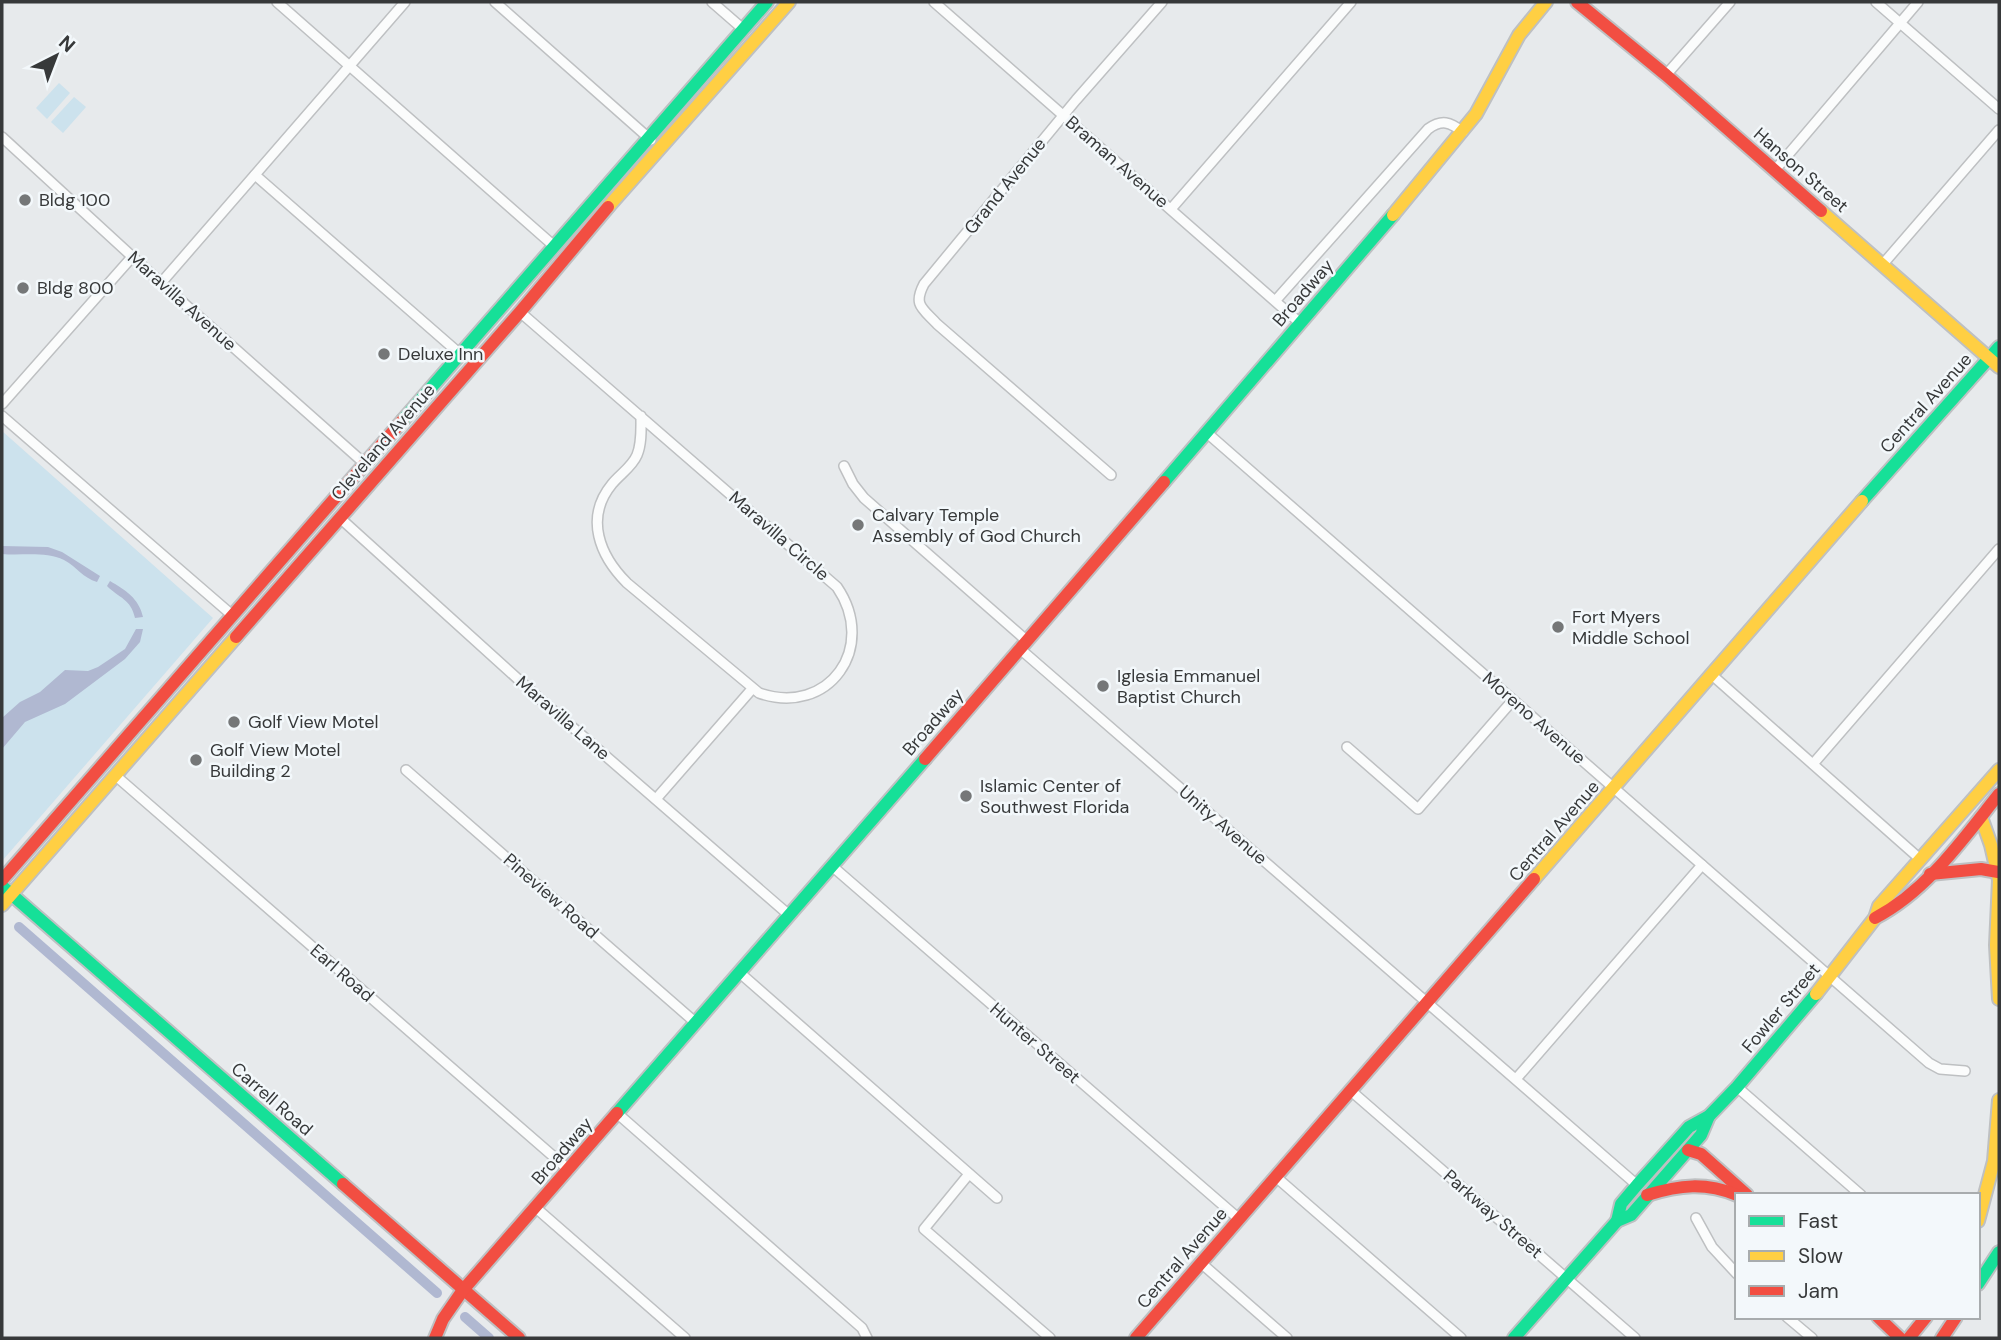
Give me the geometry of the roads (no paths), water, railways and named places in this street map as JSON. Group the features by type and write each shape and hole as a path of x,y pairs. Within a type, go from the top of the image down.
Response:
{"street":[{"path":"277,2 554,246"},
{"path":"161,283 405,2"},
{"path":"495,2 661,148"},
{"path":"712,2 743,29"},
{"name":"Cleveland Avenue","path":"2,880 767,2"},
{"name":"Cleveland Avenue","path":"2,905 6,891 116,776 520,312 599,217 789,2"},
{"name":"Braman Avenue","path":"934,2 1300,323"},
{"name":"Grand Avenue","path":"1111,475 925,312 919,306 918,295 924,284 1063,116 1162,2"},
{"path":"1171,209 1351,2"},
{"name":"Broadway","path":"435,1338 443,1319 463,1290 740,973 1463,132 1487,96 1520,34 1546,2"},
{"name":"Hanson Street","path":"1577,2 1666,75 1994,363"},
{"path":"1666,75 1730,2"},
{"path":"1876,2 1999,109"},
{"path":"1774,170 1919,2"},
{"name":"Broadway","path":"1276,300 1428,129 1436,123 1445,122 1463,132"},
{"path":"1883,264 1999,130"},
{"name":"Maravilla Avenue","path":"2,137 132,257 365,463"},
{"path":"255,175 460,354"},
{"path":"2,404 132,257"},
{"name":"Maravilla Circle","path":"520,312 641,416 829,579 848,607 853,629 850,651 841,670 826,685 808,695 790,698 768,696 752,689 627,583 605,557 598,530 599,512 606,492 638,454 641,416"},
{"name":"Central Avenue","path":"1136,1338 1712,675 1994,363 1999,347"},
{"path":"2,416 232,615 227,639 218,658"},
{"name":"Moreno Avenue","path":"1206,432 1929,1063 1940,1069 1965,1071"},
{"name":"Unity Avenue","path":"844,466 864,498 1023,644 1637,1185"},
{"path":"340,518 343,502 354,476"},
{"name":"Maravilla Lane","path":"340,518 407,581 789,915"},
{"path":"1813,764 1999,549"},
{"path":"1712,675 1920,859 1917,874 1893,903 1888,914"},
{"path":"656,799 752,689"},
{"path":"1347,747 1418,809 1513,700"},
{"name":"Pineview Road","path":"406,770 696,1023"},
{"name":"Fowler Street","path":"1617,1221 1621,1204 1637,1185 1689,1127 1709,1116 1737,1087 1831,977 1875,918 1879,906 1999,770"},
{"name":"Earl Road","path":"116,776 569,1170"},
{"path":"1984,787 1981,817 1998,872 1996,945 1999,999"},
{"path":"1875,918 1888,914 1930,874 1999,794"},
{"path":"1516,1079 1702,865"},
{"name":"Hunter Street","path":"832,866 1239,1219"},
{"path":"1930,874 1981,869 1998,872"},
{"name":"Carrell Road","path":"6,891 519,1338"},
{"path":"740,973 997,1198"},
{"path":"1737,1087 1859,1193"},
{"name":"Parkway Street","path":"1350,1090 1635,1338"},
{"path":"1980,1214 1994,1161 1999,1100"},
{"path":"618,1114 862,1328 867,1338"},
{"name":"Fowler Street","path":"1514,1338 1617,1221 1631,1215 1701,1135 1709,1116"},
{"path":"1673,1144 1701,1154 1744,1193"},
{"path":"969,1174 923,1229 1050,1338"},
{"path":"1276,1177 1461,1338"},
{"path":"1647,1195 1676,1185 1693,1183 1711,1185 1735,1194"},
{"path":"536,1208 685,1338"},
{"path":"1696,1218 1716,1254 1735,1272"},
{"path":"1980,1281 1999,1252"},
{"path":"1201,1263 1287,1338"},
{"path":"1789,1319 1812,1338"},
{"path":"1880,1319 1900,1338"},
{"path":"1909,1338 1924,1319"},
{"path":"1942,1338 1955,1319"}],"waterway":[{"path":"19,927 437,1293"},
{"path":"465,1317 489,1338"}],"place":[{"name":"Bldg 100","path":"25,200"},
{"name":"Bldg 800","path":"23,288"},
{"name":"Deluxe Inn","path":"384,354"},
{"name":"Calvary Temple Assembly of God Church","path":"858,525"},
{"name":"Fort Myers Middle School","path":"1558,627"},
{"name":"Iglesia Emmanuel Baptist Church","path":"1103,686"},
{"name":"Golf View Motel","path":"234,722"},
{"name":"Golf View Motel Building 2","path":"196,760"},
{"name":"Islamic Center of Southwest Florida","path":"966,796"}]}
